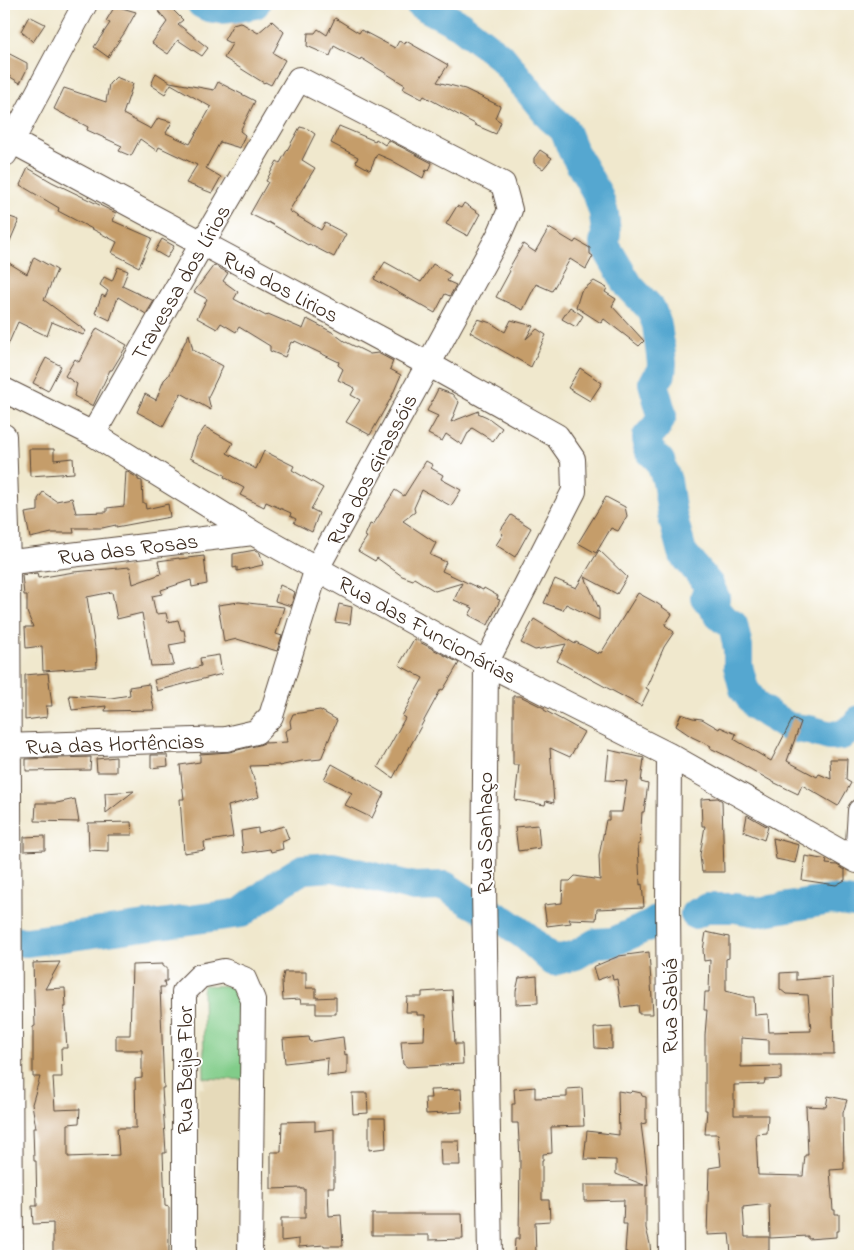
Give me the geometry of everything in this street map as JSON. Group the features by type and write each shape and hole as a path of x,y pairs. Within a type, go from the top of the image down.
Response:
{"street":[{"path":"6,145 85,4"},
{"name":"Rua dos Girassóis","path":"226,739 256,732 271,716 317,568 499,235 510,210 503,184 299,79"},
{"name":"Travessa dos Lírios","path":"93,434 299,79"},
{"name":"Rua dos Lirios","path":"6,145 202,244 428,364 557,436"},
{"name":"Rua das Funcionárias","path":"4,390 93,434 253,533 486,663 669,755 857,861 860,811"},
{"path":"4,436 6,746 10,963 10,1256"},
{"name":"Rua Sanhaço","path":"490,1256 484,930 486,663 574,491 574,459 557,436"},
{"name":"Rua das Rosas","path":"6,562 253,533"},
{"name":"Rua das Hortências","path":"6,746 226,739"},
{"name":"Rua Sabiá","path":"669,755 668,906 671,1256"},
{"name":"Rua Beija Flor","path":"184,1256 184,992 200,976 224,970 244,978 253,1000 250,1256"}],"shaded area":[{"path":"204,1078 240,1080 246,1254 199,1256 199,1088 204,1088"}],"green space":[{"path":"203,985 246,987 246,1080 204,1078"}],"building":[{"path":"153,4 167,4 183,20 178,24 208,48 202,56 178,40 168,54 152,43 167,22"},
{"path":"115,6 136,12 108,57 94,47 110,23 106,21"},
{"path":"29,16 45,24 33,42 21,31"},
{"path":"335,18 359,33 361,30 395,48 399,41 405,44 406,41 448,65 437,82 465,89 500,106 495,118 501,122 496,134 475,125 424,96 422,99 403,89 405,85 361,58 360,60 334,46 330,56 307,46 308,33 315,33 318,29 327,35"},
{"path":"272,21 284,32 273,53 285,60 271,85 264,83 224,58 232,44 224,40 233,24 240,22 258,33"},
{"path":"4,51 27,63 27,69 20,83 4,73"},
{"path":"156,73 170,82 214,90 218,82 255,101 240,131 245,135 240,148 220,142 206,168 221,177 212,193 186,183 197,165 159,147 157,151 140,139 131,156 119,151 122,146 87,130 88,127 54,109 64,88 106,102 109,84 116,77 133,84 123,114 151,129 158,118 172,122 166,133 190,144 211,107 171,84 165,94 151,85"},
{"path":"339,126 375,141 376,139 385,145 388,140 432,163 429,171 426,170 423,178 377,154 370,170 356,162 358,157 331,143"},
{"path":"300,127 308,129 315,134 302,160 315,168 289,211 321,230 325,223 346,234 334,257 250,214 268,182 266,181 277,161 280,163"},
{"path":"540,150 552,158 543,169 534,163 534,158"},
{"path":"28,168 52,182 116,213 113,221 152,238 139,267 112,253 117,242 58,211 59,208 20,185"},
{"path":"464,203 480,214 468,236 446,224 457,206 461,208"},
{"path":"4,215 19,220 4,255"},
{"path":"549,228 574,243 576,240 590,248 590,254 593,256 586,269 570,259 552,291 536,284 523,310 496,297 510,271 508,270 523,244 535,252"},
{"path":"162,239 174,246 167,258 155,251"},
{"path":"34,257 57,270 44,300 86,331 83,335 52,322 47,336 18,322 4,354 4,260 27,274"},
{"path":"385,262 421,282 433,264 451,275 447,281 456,285 450,296 445,294 435,313 374,279"},
{"path":"214,265 228,273 223,281 238,292 234,299 266,316 268,314 303,329 307,319 370,354 378,353 393,361 390,369 401,375 391,398 370,435 346,422 360,400 351,395 355,388 338,380 343,369 338,365 339,362 295,341 294,343 291,342 285,357 270,351 270,346 239,327 236,332 221,323 217,329 197,318 207,299 194,292"},
{"path":"118,267 128,271 122,286 154,301 146,314 118,297 110,320 95,313 102,295 105,297 108,291 100,285 104,277 112,281"},
{"path":"594,281 607,288 605,292 616,299 612,306 644,341 639,346 604,319 601,323 576,307 581,291"},
{"path":"570,307 583,316 576,327 562,319"},
{"path":"478,319 491,323 505,332 511,320 533,326 526,339 537,329 546,335 531,367 470,332"},
{"path":"97,328 127,345 112,370 110,370 93,406 74,396 77,384 65,376 75,359 79,362"},
{"path":"189,334 193,350 223,366 208,397 211,410 181,393 163,426 137,412 145,394 156,400 164,380 168,376"},
{"path":"46,358 61,366 48,391 33,383"},
{"path":"580,368 602,383 590,401 568,388"},
{"path":"438,389 452,394 459,402 451,422 479,411 478,413 502,428 493,441 472,428 462,445 446,434 442,441 428,434 438,416 427,411"},
{"path":"205,427 233,443 227,453 256,469 264,451 294,466 292,470 323,488 311,509 319,513 312,532 294,523 296,519 290,516 291,513 266,502 264,507 240,495 244,488 224,477 225,475 190,458 197,438"},
{"path":"29,449 54,449 54,460 73,458 74,473 30,476"},
{"path":"426,461 433,465 431,468 443,475 441,479 461,490 451,506 422,490 414,508 415,512 403,521 436,543 430,555 446,562 442,571 483,590 484,588 498,596 497,599 500,600 488,625 469,615 473,608 454,600 462,583 435,591 414,578 413,580 402,576 377,558 375,561 358,551 367,537 365,536 370,524 373,525 395,490 404,496"},
{"path":"126,471 142,481 143,503 145,503 146,509 168,504 170,517 116,527 116,525 102,528 73,528 74,533 52,533 30,538 25,513 38,511 38,499 43,492 56,501 72,498 76,513 107,512 107,508 124,506"},
{"path":"606,497 625,507 627,516 618,531 611,528 596,553 578,543"},
{"path":"511,515 531,528 515,557 496,545 503,534 500,531"},
{"path":"255,550 260,553 263,565 237,571 237,567 233,568 233,554"},
{"path":"599,550 627,577 617,594 585,577 599,609 599,620 566,604 563,610 544,603 555,579 576,588"},
{"path":"204,556 207,584 192,587 191,580 161,590 162,594 152,596 156,614 166,613 168,622 178,620 181,630 184,630 186,642 169,645 174,665 151,666 142,613 117,619 112,592 87,597 96,648 97,667 43,671 42,646 26,648 25,627 33,627 27,612 27,595 24,595 22,575 37,573 38,578 74,572 130,567 133,584 161,574 158,561"},
{"path":"280,585 295,592 291,606 275,601"},
{"path":"638,593 672,614 665,625 674,632 664,647 646,688 649,690 641,706 557,661 566,644 535,650 521,643 534,619 575,644 576,642 598,654 599,652 601,653"},
{"path":"239,602 284,607 276,634 282,636 277,651 237,639 224,642 218,605"},
{"path":"339,604 352,607 350,624 335,622"},
{"path":"414,639 459,663 443,690 441,689 393,778 378,767 405,718 402,716 423,678 399,665"},
{"path":"219,655 222,674 157,691 154,680 201,666 200,658"},
{"path":"48,673 52,706 46,706 47,717 25,720 25,675"},
{"path":"149,684 154,710 105,711 106,706 72,710 69,695 111,698 130,695 129,687"},
{"path":"513,696 520,696 544,708 544,710 584,732 570,757 550,748 554,803 546,801 545,805 515,800 519,765 513,765"},
{"path":"320,710 337,720 321,759 279,766 250,766 259,797 228,806 233,837 204,842 205,850 184,853 180,799 184,799 180,765 200,762 200,754 229,752 264,743 287,742 285,731 291,728 290,721 293,714"},
{"path":"681,714 702,719 719,729 720,727 736,734 734,739 771,761 793,718 801,722 787,761 817,777 819,774 831,779 830,759 847,759 846,780 851,783 838,806 802,785 798,794 692,737 676,726"},
{"path":"609,750 644,758 641,782 648,784 644,812 642,812 640,844 638,844 640,885 642,884 644,907 597,909 596,920 569,919 571,923 547,926 544,905 562,903 563,881 570,881 575,876 600,880 599,856 606,820 609,820 609,812 622,812 627,781 606,780"},
{"path":"151,755 167,755 168,766 151,768"},
{"path":"91,757 90,770 26,771 26,759"},
{"path":"116,757 116,772 97,772 96,759"},
{"path":"332,764 384,793 372,818 345,805 352,793 324,779"},
{"path":"134,791 106,813 105,793"},
{"path":"718,798 722,801 724,872 702,872 700,855 705,826 702,826 701,799"},
{"path":"75,799 79,822 35,821 36,803 57,803"},
{"path":"747,815 768,827 764,840 744,832"},
{"path":"131,822 132,835 108,835 108,851 89,850 88,823"},
{"path":"538,825 540,848 518,851 515,827"},
{"path":"284,826 289,839 282,842 283,849 271,852 270,849 243,853 241,831 258,828 258,833"},
{"path":"45,836 45,850 24,851 24,837"},
{"path":"773,838 799,845 795,863 776,859"},
{"path":"805,856 827,860 826,864 837,865 845,870 845,880 836,885 802,880"},
{"path":"706,932 729,937 729,958 726,959 726,991 754,997 755,1015 768,1014 769,1032 811,1031 808,995 786,994 780,989 780,973 796,972 796,980 832,977 834,1054 769,1054 769,1040 741,1038 741,1067 781,1066 781,1079 765,1080 764,1084 734,1085 734,1115 768,1115 767,1133 756,1134 758,1175 803,1176 805,1155 808,1155 806,1106 826,1107 828,1096 847,1100 843,1113 844,1169 830,1170 833,1210 835,1210 835,1214 839,1214 839,1231 836,1231 836,1237 808,1239 808,1236 770,1238 769,1204 743,1207 745,1237 769,1237 769,1251 731,1253 729,1234 707,1235 709,1168 721,1166 718,1134 705,1134 707,1110 705,1110 705,1035 707,1010 704,1010 705,992 709,992 710,960 704,961 703,950"},
{"path":"649,952 653,1014 639,1014 638,1005 621,1007 617,979 613,980 612,975 597,980 593,967 619,956"},
{"path":"60,962 45,989 65,988 66,1007 64,1007 67,1048 61,1048 62,1077 53,1077 55,1110 80,1109 79,1123 68,1124 68,1157 119,1155 117,1128 136,1128 135,1079 142,1078 142,1050 116,1050 116,1035 130,1035 132,965 163,964 163,967 167,967 167,981 164,981 165,987 160,987 164,1088 162,1088 166,1153 163,1153 165,1206 169,1207 169,1256 53,1256 53,1223 33,1224 32,1206 37,1206 33,1128 36,1128 32,1104 40,1077 33,1077 33,1027 35,1026 33,963"},
{"path":"284,972 306,972 306,988 316,988 316,998 336,997 336,1014 316,1014 316,1003 301,1003 300,999 283,1000 282,982"},
{"path":"537,976 538,1003 516,1004 519,978"},
{"path":"452,990 455,1044 462,1044 463,1064 407,1067 403,1064 401,1041 424,1040 425,1015 417,1015 417,1012 406,1012 407,997 422,997 422,992"},
{"path":"612,1027 612,1049 595,1048 594,1028"},
{"path":"309,1037 310,1042 343,1037 345,1055 347,1054 347,1074 327,1076 328,1058 285,1063 283,1039"},
{"path":"535,1087 535,1098 567,1097 567,1089 582,1088 584,1126 551,1127 552,1153 543,1154 542,1160 542,1200 549,1200 550,1221 535,1222 536,1256 514,1256 515,1239 519,1239 520,1159 518,1123 512,1123 512,1104 515,1104 514,1089"},
{"path":"461,1089 462,1112 426,1114 425,1098 431,1098 430,1090"},
{"path":"618,1091 630,1093 632,1091 641,1093 642,1096 646,1097 646,1123 641,1124 648,1186 646,1185 646,1228 651,1256 627,1256 627,1252 625,1252 627,1224 623,1224 624,1200 584,1201 584,1185 644,1185 616,1174 616,1160 584,1159 587,1131 619,1135"},
{"path":"352,1093 367,1093 368,1113 353,1114"},
{"path":"369,1118 385,1118 386,1148 369,1150"},
{"path":"315,1121 315,1131 334,1129 334,1187 328,1187 329,1216 341,1215 343,1246 299,1247 299,1239 281,1241 281,1218 305,1218 305,1189 271,1189 271,1152 281,1152 282,1122"},
{"path":"440,1141 459,1141 460,1165 441,1165"},
{"path":"372,1214 462,1214 463,1239 429,1240 429,1235 372,1235"}],"waterway":[{"path":"202,4 221,9 255,4"},
{"path":"420,4 460,25 502,58 550,117 564,129 572,149 598,195 604,214 606,233 604,244 629,286 651,309 657,325 662,363 661,374 653,383 662,415 657,426 647,437 648,449 660,461 667,481 672,514 682,552 709,585 715,598 705,597 722,618 733,625 738,648 738,666 744,689 756,706 788,727 830,736 842,735 856,726 860,720"},
{"path":"4,941 27,942 241,913 280,883 303,869 333,867 414,887 445,886 505,921 527,937 553,961 576,955 596,943 613,942 651,925 661,918"},
{"path":"695,914 708,908 735,908 758,912 831,900 860,904"}]}
